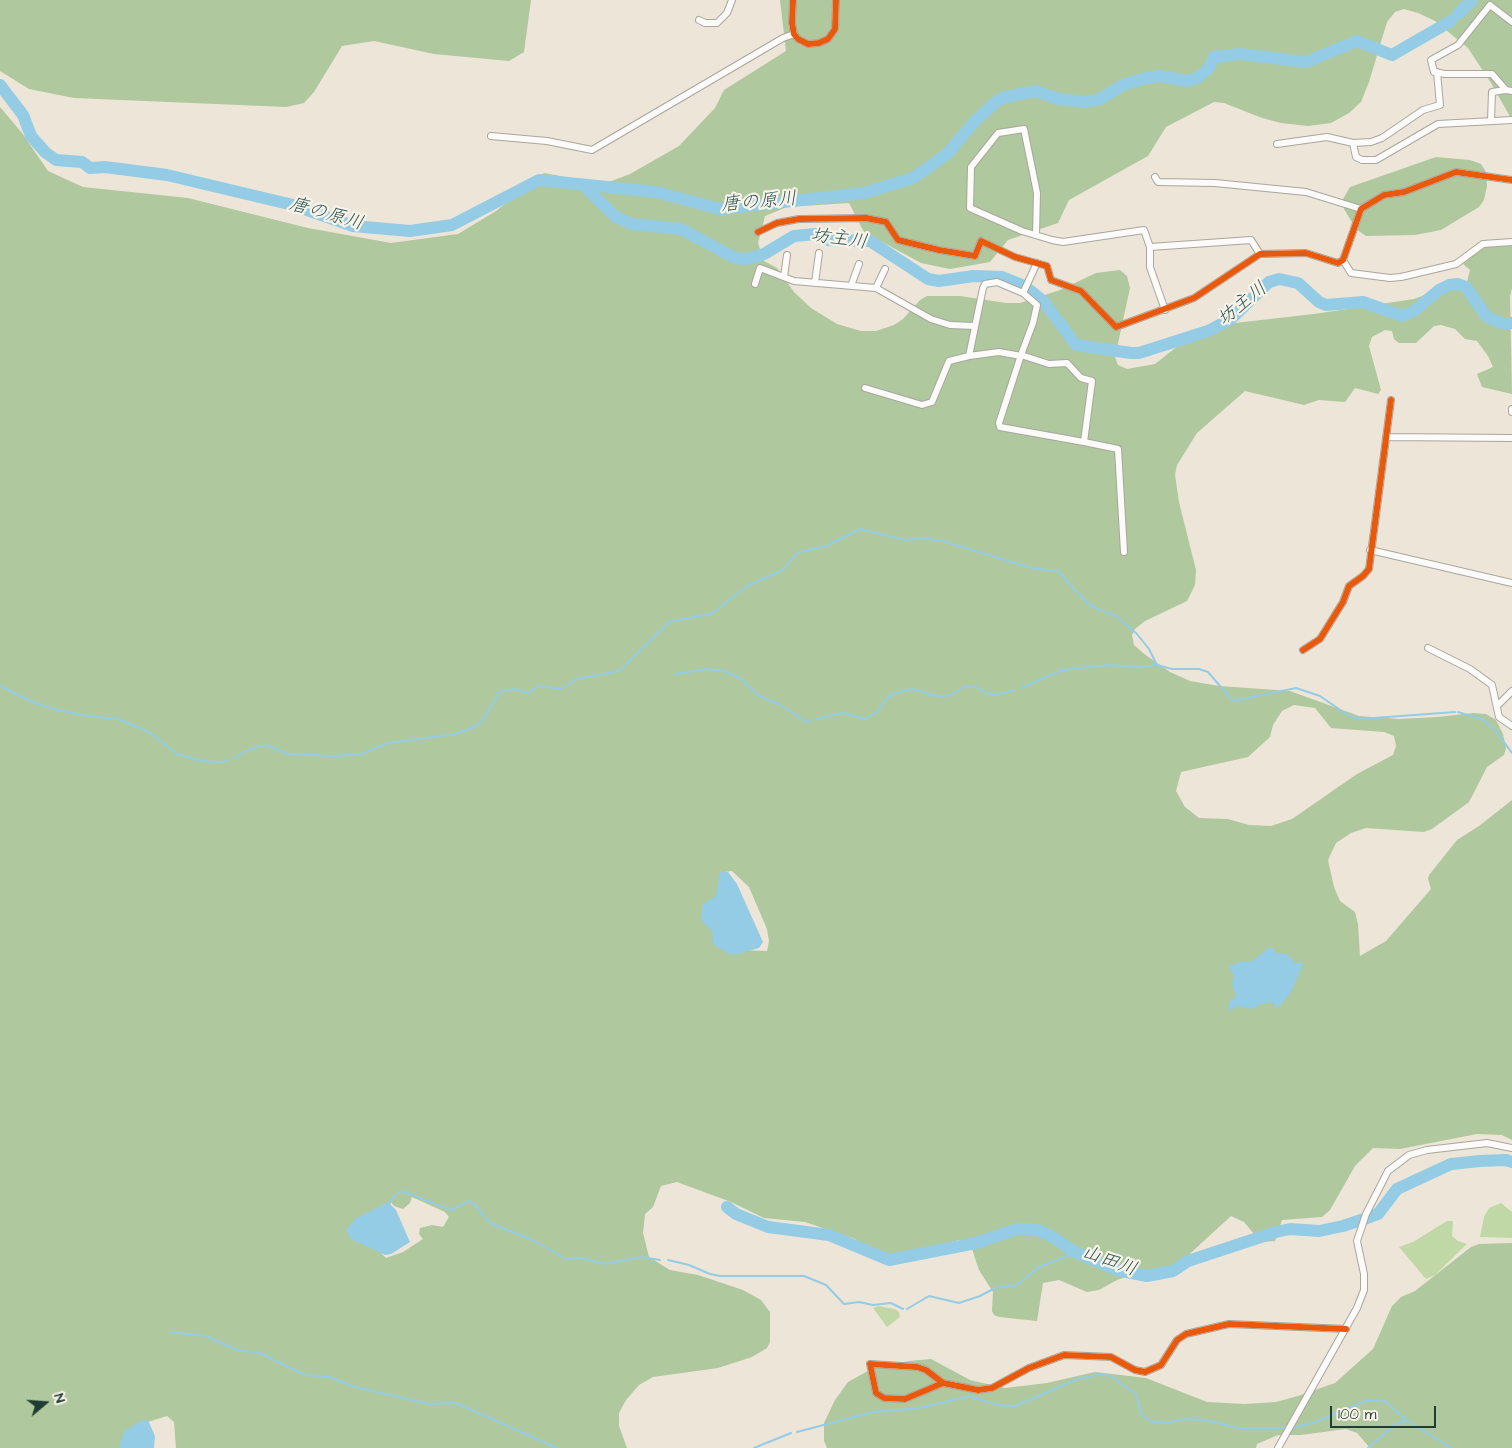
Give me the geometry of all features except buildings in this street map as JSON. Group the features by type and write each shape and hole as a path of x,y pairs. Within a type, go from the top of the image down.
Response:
{"street":[{"path":"699,20 705,23 717,23 727,13 732,0"},
{"path":"793,0 792,23 794,34 798,39 808,44 819,43 828,39 835,29 836,0"},
{"path":"1509,91 1492,74 1445,74 1434,72 1431,60 1458,45 1490,6 1512,22"},
{"path":"491,136 546,141 592,150 783,38 794,34"},
{"path":"1276,144 1327,137 1353,143 1372,142 1382,138 1423,110 1440,105 1437,72"},
{"path":"1491,121 1492,92 1509,91"},
{"path":"1353,143 1356,157 1362,160 1376,160 1431,126 1512,120"},
{"path":"1036,235 1037,193 1024,129 998,133 971,167 970,208 1036,235 1063,242 1144,230 1150,247 1150,267 1165,310"},
{"path":"758,232 777,223 799,219 866,218 886,222 898,240 971,256 975,256 981,241 1015,257 1047,266 1050,280 1081,291 1116,327 1194,298 1260,254 1306,253 1338,263 1343,260 1361,209 1384,195 1404,192 1456,172 1512,180"},
{"path":"1155,177 1158,182 1215,183 1297,191 1361,209"},
{"path":"1150,247 1251,240 1260,254"},
{"path":"1343,260 1352,273 1390,278 1456,264 1483,244 1512,242"},
{"path":"814,283 819,253"},
{"path":"784,277 788,255"},
{"path":"1023,293 1037,263"},
{"path":"851,286 859,264"},
{"path":"755,284 760,268 784,277 814,283 876,288 931,319 950,325 974,326"},
{"path":"876,288 885,269"},
{"path":"969,356 974,326 985,284 997,282 1023,293 1034,301 1037,310 1021,355 1000,427 1118,449 1124,552"},
{"path":"865,388 922,405 932,402 949,361 999,352 1021,355 1049,364 1067,363 1081,378 1092,381 1084,442"},
{"path":"1303,650 1320,639 1343,602 1349,586 1363,576 1368,569 1391,400"},
{"path":"1386,438 1512,438"},
{"path":"1370,550 1512,583"},
{"path":"1428,648 1470,669 1492,685 1498,705 1499,717 1512,726"},
{"path":"1498,705 1512,691"},
{"path":"1278,1448 1346,1329 1364,1290 1364,1274 1357,1241 1366,1214 1388,1172 1409,1155 1427,1150 1488,1143 1512,1148"},
{"path":"943,1383 905,1399 884,1398 876,1393 873,1387 873,1373 870,1364 917,1367 926,1370 943,1383 978,1390 992,1388 1029,1368 1064,1355 1111,1357 1135,1370 1145,1372 1160,1364 1177,1340 1186,1334 1229,1324 1346,1329"}],"green space":[{"path":"0,0 531,0 524,52 509,61 434,54 374,41 342,46 314,92 304,103 286,107 74,98 29,89 0,71"},
{"path":"780,0 1512,0 1512,120 1468,48 1435,21 1404,9 1395,12 1387,22 1361,102 1349,113 1331,123 1308,126 1281,123 1262,118 1224,103 1214,102 1166,127 1148,156 1069,200 1058,223 1008,240 990,262 950,269 921,263 864,232 849,203 787,207 765,216 758,243 764,261 777,268 794,292 811,308 837,324 861,331 876,331 894,325 903,319 920,300 927,296 960,296 1006,303 1020,303 1060,290 1096,273 1120,270 1127,276 1130,288 1115,357 1118,365 1127,369 1155,364 1188,338 1207,330 1235,323 1314,314 1414,299 1442,284 1467,282 1470,270 1463,264 1477,252 1484,247 1512,245 1512,288 1510,296 1512,394 1482,387 1477,374 1493,367 1488,356 1477,341 1465,339 1455,329 1441,325 1434,326 1416,343 1399,343 1394,339 1392,331 1385,330 1372,337 1369,346 1381,390 1378,394 1355,388 1345,402 1319,400 1304,405 1245,391 1197,433 1177,465 1175,475 1179,502 1196,570 1195,585 1187,601 1145,621 1135,629 1132,635 1134,645 1143,653 1170,672 1190,681 1219,686 1290,691 1359,716 1399,719 1473,713 1486,714 1496,720 1503,734 1506,748 1504,755 1487,767 1469,802 1432,829 1424,832 1366,828 1351,833 1336,843 1328,860 1334,887 1340,901 1355,912 1358,924 1360,956 1386,941 1431,889 1428,879 1429,875 1457,840 1479,826 1512,800 1512,1140 1502,1135 1477,1134 1400,1149 1373,1148 1355,1166 1330,1210 1322,1217 1282,1220 1275,1241 1261,1242 1244,1222 1231,1216 1171,1271 1160,1276 1141,1272 1117,1280 1099,1290 1087,1292 1059,1280 1043,1283 1037,1321 994,1315 992,1311 993,1292 979,1270 969,1240 959,1240 879,1259 871,1255 855,1239 805,1222 764,1218 731,1202 677,1182 661,1186 653,1207 645,1214 643,1233 649,1257 670,1270 698,1275 743,1290 761,1300 770,1312 770,1342 767,1348 752,1357 718,1368 653,1377 639,1385 626,1400 619,1413 619,1426 627,1448 176,1448 174,1422 167,1416 135,1426 121,1448 0,1448 0,107 22,133 48,171 83,187 188,198 308,228 391,243 458,234 496,211 544,173 586,181 609,182 630,174 679,146 715,108 724,90 786,51","holes":["1294,705 1315,708 1331,728 1384,732 1394,736 1396,746 1393,755 1357,774 1292,819 1271,826 1249,825 1228,819 1199,818 1185,807 1176,791 1181,772 1248,757 1270,737 1273,725 1282,711","732,871 749,887 767,929 769,941 767,951 743,950 712,927 725,872","412,1197 445,1212 449,1217 443,1227 432,1225 420,1228 419,1234 423,1239 403,1252 386,1258 377,1249 387,1204 391,1202 394,1206 403,1209 410,1203"]},
{"path":"1436,157 1470,160 1481,164 1486,172 1487,186 1484,200 1479,207 1441,230 1415,235 1366,236 1356,229 1344,209 1343,199 1350,187"},
{"path":"1501,1203 1512,1212 1512,1238 1480,1237 1484,1217 1489,1208"},
{"path":"1447,1221 1453,1221 1452,1236 1458,1241 1467,1244 1435,1275 1426,1279 1399,1247 1413,1242"},
{"path":"1512,1243 1512,1448 1370,1448 1357,1433 1346,1429 1301,1435 1278,1435 1257,1444 1256,1448 827,1448 824,1441 824,1423 835,1400 848,1382 875,1367 909,1361 931,1359 970,1380 1005,1388 1047,1383 1095,1372 1146,1378 1207,1402 1245,1404 1276,1402 1298,1396 1335,1383 1373,1349 1392,1306 1401,1297 1415,1291 1471,1247 1479,1244"},
{"path":"879,1306 895,1309 899,1312 900,1317 887,1327 873,1308"}],"water":[{"path":"720,872 728,872 737,884 763,942 759,948 734,955 713,944 712,931 701,920 702,909 703,904 716,896"},
{"path":"1268,948 1273,948 1275,953 1287,954 1295,963 1304,963 1290,994 1280,1006 1275,1007 1270,1002 1253,1009 1236,1006 1232,1010 1228,1009 1230,1000 1234,999 1236,994 1233,989 1232,979 1235,977 1228,967 1239,962 1253,961"},
{"path":"388,1202 396,1210 410,1242 391,1254 385,1255 351,1239 346,1230 355,1219"},
{"path":"148,1420 155,1436 154,1448 119,1448 124,1431 141,1421"}],"waterway":[{"name":"唐の原川","path":"1458,14 1472,0"},
{"name":"唐の原川","path":"0,85 23,115 31,136 45,152 56,160 82,162 90,168 105,167 167,175 293,205 353,226 410,231 452,225 539,180 656,192 720,209 864,193 913,178 925,170 948,153 976,120 997,101 1005,97 1036,91 1058,99 1086,102 1100,99 1123,85 1142,79 1160,76 1187,81 1197,78 1209,68 1214,57 1240,54 1306,62 1357,41 1392,55 1451,21"},
{"name":"坊主川","path":"583,185 616,217 632,224 681,229 735,258 747,259 764,254 794,236 816,234 828,240 870,241 928,279 939,281 974,276 1002,277 1022,285"},
{"name":"坊主川","path":"1028,289 1044,302 1076,345 1131,353 1139,353 1208,331 1231,319 1269,282 1279,279 1298,283 1319,302 1326,305 1363,302 1402,316 1414,311 1439,290 1449,285 1458,284 1466,287 1486,316 1500,323 1512,323"},
{"path":"234,758 250,749 266,745 288,754 335,756 361,754 389,743 455,734 475,727 482,721 500,692 514,689 528,693 539,686 561,689 577,679 619,671 669,622 713,613 747,586 783,570 793,557 800,552 826,546 860,529 906,540 921,538 943,541 1031,568 1058,571 1087,603 1102,611"},
{"path":"1106,612 1116,616 1137,634 1149,649 1157,665 1172,669 1199,669 1208,672 1233,701 1296,688 1320,696 1349,716 1360,719 1455,712"},
{"path":"1021,688 1062,670 1108,665 1139,667 1157,665"},
{"path":"675,674 707,669 724,671 740,678 759,696 779,704 806,722 810,721"},
{"path":"0,686 35,703 54,709 88,716 118,719 149,732 177,754 201,761 222,762 228,760"},
{"path":"816,719 843,713 865,719 877,712 887,698 899,692 912,689 937,696 949,696 965,687 976,687 986,693 998,695 1014,690"},
{"path":"1458,712 1484,720 1495,730 1512,753"},
{"name":"山田川","path":"727,1207 736,1214 768,1227 829,1235 889,1260 976,1243 1017,1229 1036,1229 1051,1236 1075,1252 1098,1262 1117,1270 1147,1276 1173,1271 1188,1261 1276,1232 1290,1229 1319,1231 1343,1226 1370,1217 1378,1214 1397,1189 1451,1164 1506,1160 1512,1162"},
{"path":"389,1205 393,1197 402,1191 451,1210 469,1201 474,1204 490,1223 535,1241 566,1259 581,1258 605,1264 641,1257 660,1260"},
{"path":"907,1309 929,1296 959,1303 980,1296 997,1287 1017,1285 1039,1267 1075,1253"},
{"path":"668,1260 720,1276 804,1276 826,1285 844,1304 859,1302 873,1305 891,1303 903,1309"},
{"path":"170,1332 206,1336 237,1350 260,1353 305,1375 330,1377 355,1387 429,1404 456,1403 557,1448"},
{"path":"797,1432 873,1412 919,1408 970,1396 997,1405 1015,1406 1078,1379 1101,1374 1111,1376 1136,1394 1142,1416 1151,1421 1163,1423 1188,1419 1210,1421 1238,1428 1288,1428"},
{"path":"1292,1428 1316,1422 1365,1401 1377,1400 1386,1402 1406,1420 1452,1448"},
{"path":"1368,1448 1396,1424 1406,1420"},
{"path":"754,1448 791,1433"}],"cycle path":[{"path":"793,0 792,23 794,34 798,39 808,44 819,43 828,39 835,29 836,0"},
{"path":"758,232 777,223 799,219 866,218 886,222 898,240 939,250 975,256 981,241 1015,257 1047,266 1051,280 1081,291 1116,327 1194,298 1260,254 1306,253 1338,263 1343,260 1361,209 1384,195 1404,192 1456,172 1512,180"},
{"path":"1303,650 1320,639 1343,602 1349,586 1369,569 1391,400"},
{"path":"943,1383 926,1370 917,1367 870,1364 876,1393 884,1398 905,1399 943,1383 978,1390 992,1388 1029,1368 1064,1355 1111,1357 1135,1370 1145,1372 1161,1365 1177,1340 1186,1334 1229,1324 1346,1329"}]}
